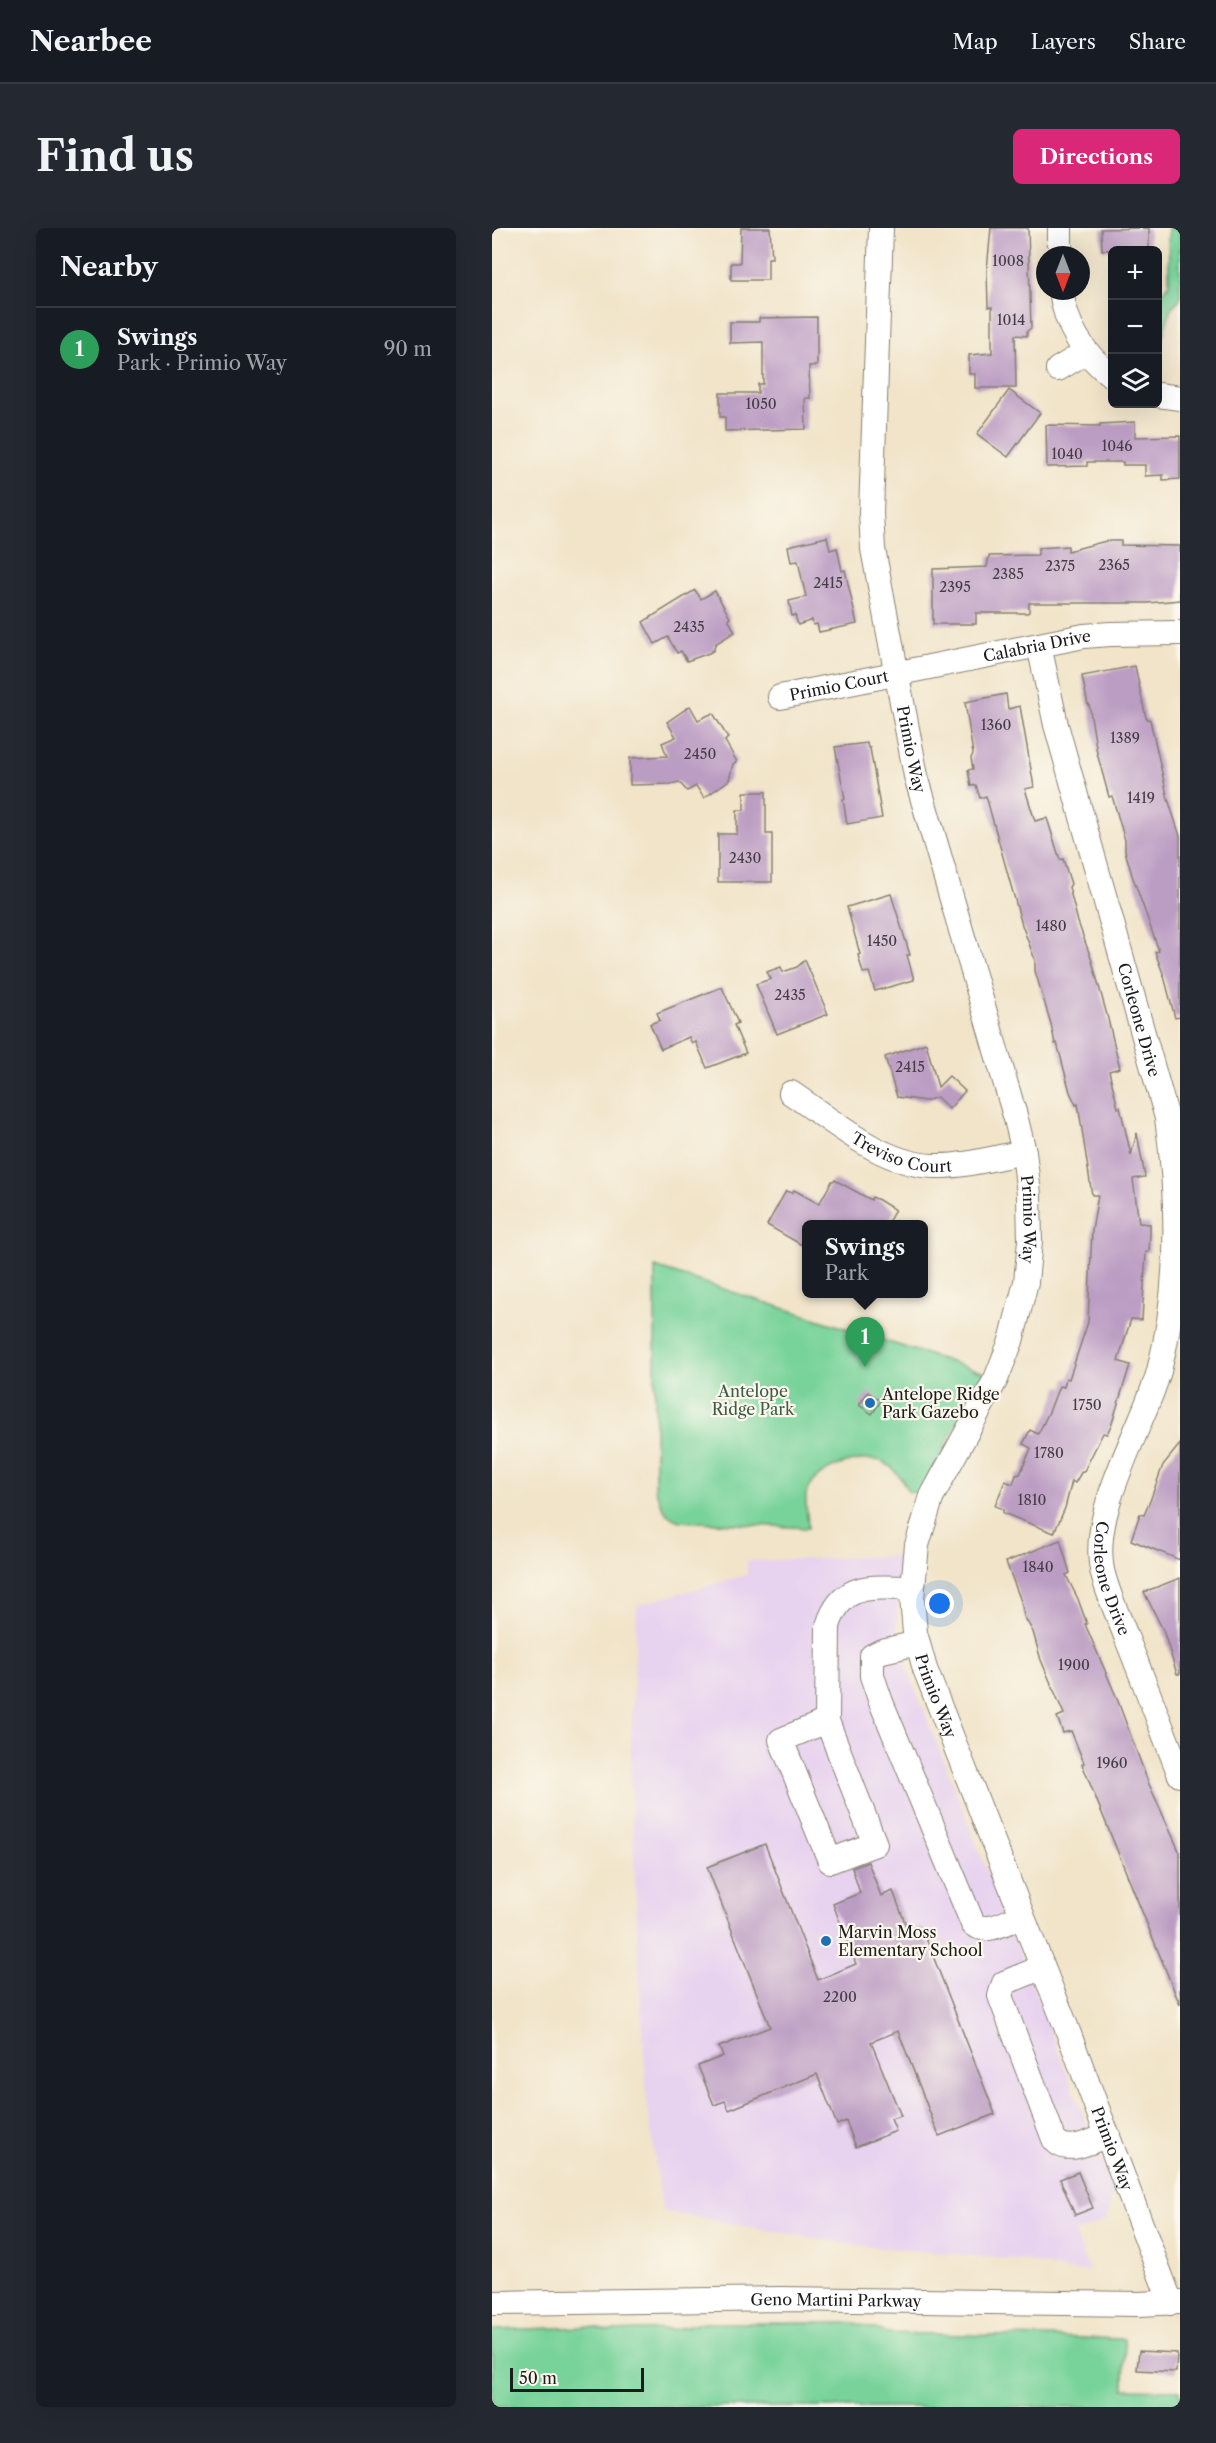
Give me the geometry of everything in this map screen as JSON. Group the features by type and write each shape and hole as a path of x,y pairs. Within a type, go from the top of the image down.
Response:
{"street":[{"name":"Primio Way","path":"881,228 871,532 916,776 1024,1152 1029,1194 1030,1241 1022,1306 996,1378 939,1482 926,1513 917,1545 912,1588 914,1617 925,1669 1107,2135 1176,2303"},
{"path":"1060,228 1060,246"},
{"path":"1063,300 1069,324 1086,352 1108,372"},
{"path":"1058,369 1086,352"},
{"path":"1162,396 1180,398"},
{"name":"Calabria Drive","path":"896,674 1039,645 1110,634 1180,633"},
{"name":"Corleone Drive","path":"1039,645 1056,725 1167,1118 1176,1183 1177,1246 1172,1313 1159,1371 1101,1526 1102,1570 1180,1775"},
{"name":"Primio Court","path":"780,697 896,674"},
{"name":"Treviso Court","path":"791,1093 877,1150 898,1159 924,1165 950,1165 1024,1152"},
{"path":"827,1721 781,1740 830,1861 875,1844 827,1721 828,1626 842,1598 858,1589 912,1588"},
{"path":"918,1643 882,1651 872,1656 872,1676 881,1702 973,1924 980,1929 987,1929 1022,1916"},
{"path":"1043,1967 1004,1983 1000,1996 1054,2139 1062,2146 1073,2147 1107,2135"},
{"name":"Geno Martini Parkway","path":"492,2303 782,2299 1176,2303"}],"shaded area":[{"name":"Marvin Moss Elementary School","path":"899,1556 897,1626 907,1668 1115,2195 1109,2199 1111,2206 1106,2220 1075,2233 1089,2271 1066,2271 1028,2261 851,2245 662,2211 647,2100 630,1769 637,1605 747,1575 747,1561"}],"green space":[{"path":"1168,228 1180,228 1180,299 1171,308 1162,339 1162,294 1169,284"},
{"name":"Antelope Ridge Park","path":"655,1267 985,1373 921,1495 908,1491 899,1475 885,1463 876,1460 852,1461 827,1471 817,1477 810,1486 806,1495 808,1528 680,1521 670,1516 659,1500 655,1489"},
{"path":"697,2323 855,2323 888,2333 1125,2339 1124,2389 1180,2390 1180,2407 492,2407 492,2330 588,2327 609,2331 675,2329"}],"building":[{"path":"741,228 770,228 772,258 768,258 768,280 731,280 731,263 740,263"},
{"path":"991,228 1028,228 1031,328 1027,331 1027,336 1015,335 1016,388 975,388 975,374 969,374 969,355 992,353 992,307 988,307 987,270"},
{"path":"1149,228 1149,246 1108,246 1108,250 1102,250 1101,229"},
{"path":"817,317 817,366 809,366 810,398 805,398 806,429 725,431 725,417 720,417 720,393 758,393 758,384 763,384 763,342 730,343 730,322 759,322 759,318"},
{"path":"1009,390 1040,413 1008,457 977,434"},
{"path":"1135,422 1135,437 1180,436 1180,479 1163,480 1163,475 1145,476 1145,465 1123,465 1123,462 1087,462 1087,466 1047,467 1046,425 1100,426 1100,424"},
{"path":"827,537 830,550 837,548 842,571 845,570 857,624 819,632 817,624 813,625 812,620 798,625 795,615 792,616 789,601 806,597 798,561 791,562 788,546"},
{"path":"1106,541 1121,541 1121,545 1180,546 1180,600 1148,603 1029,603 1027,613 976,613 976,624 933,624 933,569 987,567 989,556 1038,555 1038,548 1068,546 1068,551"},
{"path":"695,590 701,599 715,591 735,632 715,644 714,650 687,661 681,651 677,653 668,637 655,644 643,622"},
{"path":"1135,666 1146,718 1150,720 1168,799 1180,836 1180,1017 1175,1018 1155,952 1159,951 1132,875 1125,851 1125,840 1112,796 1109,797 1097,753 1082,676"},
{"path":"1006,694 1008,709 1020,706 1034,787 1025,789 1035,821 1047,818 1060,860 1063,859 1071,884 1069,887 1078,922 1107,1015 1120,1068 1109,1071 1131,1155 1137,1133 1145,1177 1133,1179 1139,1223 1150,1224 1142,1320 1131,1319 1118,1361 1130,1365 1112,1423 1107,1434 1103,1433 1084,1471 1075,1483 1072,1481 1065,1508 1054,1533 1003,1513 1003,1509 995,1506 1005,1481 1013,1484 1016,1475 1020,1474 1031,1448 1023,1444 1030,1430 1038,1434 1059,1386 1064,1387 1066,1378 1069,1379 1088,1322 1092,1230 1098,1195 1092,1195 1078,1104 1076,1105 1070,1092 1057,1043 1055,1044 1035,971 1035,960 1022,925 986,796 980,798 976,785 971,786 968,770 973,769 971,758 973,754 965,702"},
{"path":"690,706 698,720 713,713 728,738 725,741 737,762 733,764 729,780 704,798 696,786 687,791 679,782 630,785 630,758 667,756 662,743 676,737 667,722"},
{"path":"867,743 870,748 882,818 847,824 843,799 845,799 835,747"},
{"path":"744,792 766,792 766,834 772,834 772,882 718,882 718,834 737,834 737,810 744,810"},
{"path":"891,894 910,955 907,955 914,980 875,991 869,972 863,973 847,907"},
{"path":"805,960 828,1014 777,1034 756,984 771,979 767,972 781,967 783,972 797,967"},
{"path":"722,987 738,1023 734,1025 746,1053 707,1068 696,1042 692,1044 689,1037 661,1049 650,1024 660,1020 657,1013"},
{"path":"926,1043 938,1087 949,1076 965,1091 949,1109 937,1097 926,1101 897,1097 885,1057"},
{"path":"835,1180 871,1200 872,1197 879,1200 895,1210 889,1220 802,1220 802,1245 767,1225 786,1191 792,1193 794,1190 819,1204 832,1181"},
{"name":"Antelope Ridge Park Gazebo","path":"868,1392 881,1401 872,1414 859,1405"},
{"path":"1180,1444 1180,1560 1131,1540 1140,1514 1144,1515 1150,1501 1163,1465"},
{"path":"1060,1540 1070,1573 1066,1575 1078,1599 1087,1624 1085,1624 1116,1696 1148,1782 1180,1853 1180,2005 1082,1764 1084,1763 1071,1731 1063,1733 1057,1717 1064,1714 1041,1660 1033,1632 1024,1616 1021,1601 1006,1562"},
{"path":"1180,1578 1180,1674 1177,1674 1163,1630 1144,1592"},
{"path":"765,1844 818,1980 856,1964 833,1904 860,1893 852,1868 868,1862 881,1896 893,1891 909,1933 922,1928 995,2114 939,2136 898,2031 871,2042 901,2116 891,2119 896,2131 856,2147 846,2121 837,2125 817,2074 729,2110 725,2101 714,2105 698,2066 723,2056 719,2047 770,2027 707,1867"},
{"path":"1078,2172 1093,2208 1075,2215 1060,2179"},
{"path":"1139,2351 1177,2353 1176,2372 1137,2370"}],"place":[{"name":"Swings","path":"865,1367"},
{"name":"Antelope Ridge Park Gazebo","path":"870,1403"},
{"name":"Marvin Moss Elementary School","path":"826,1941"}]}
